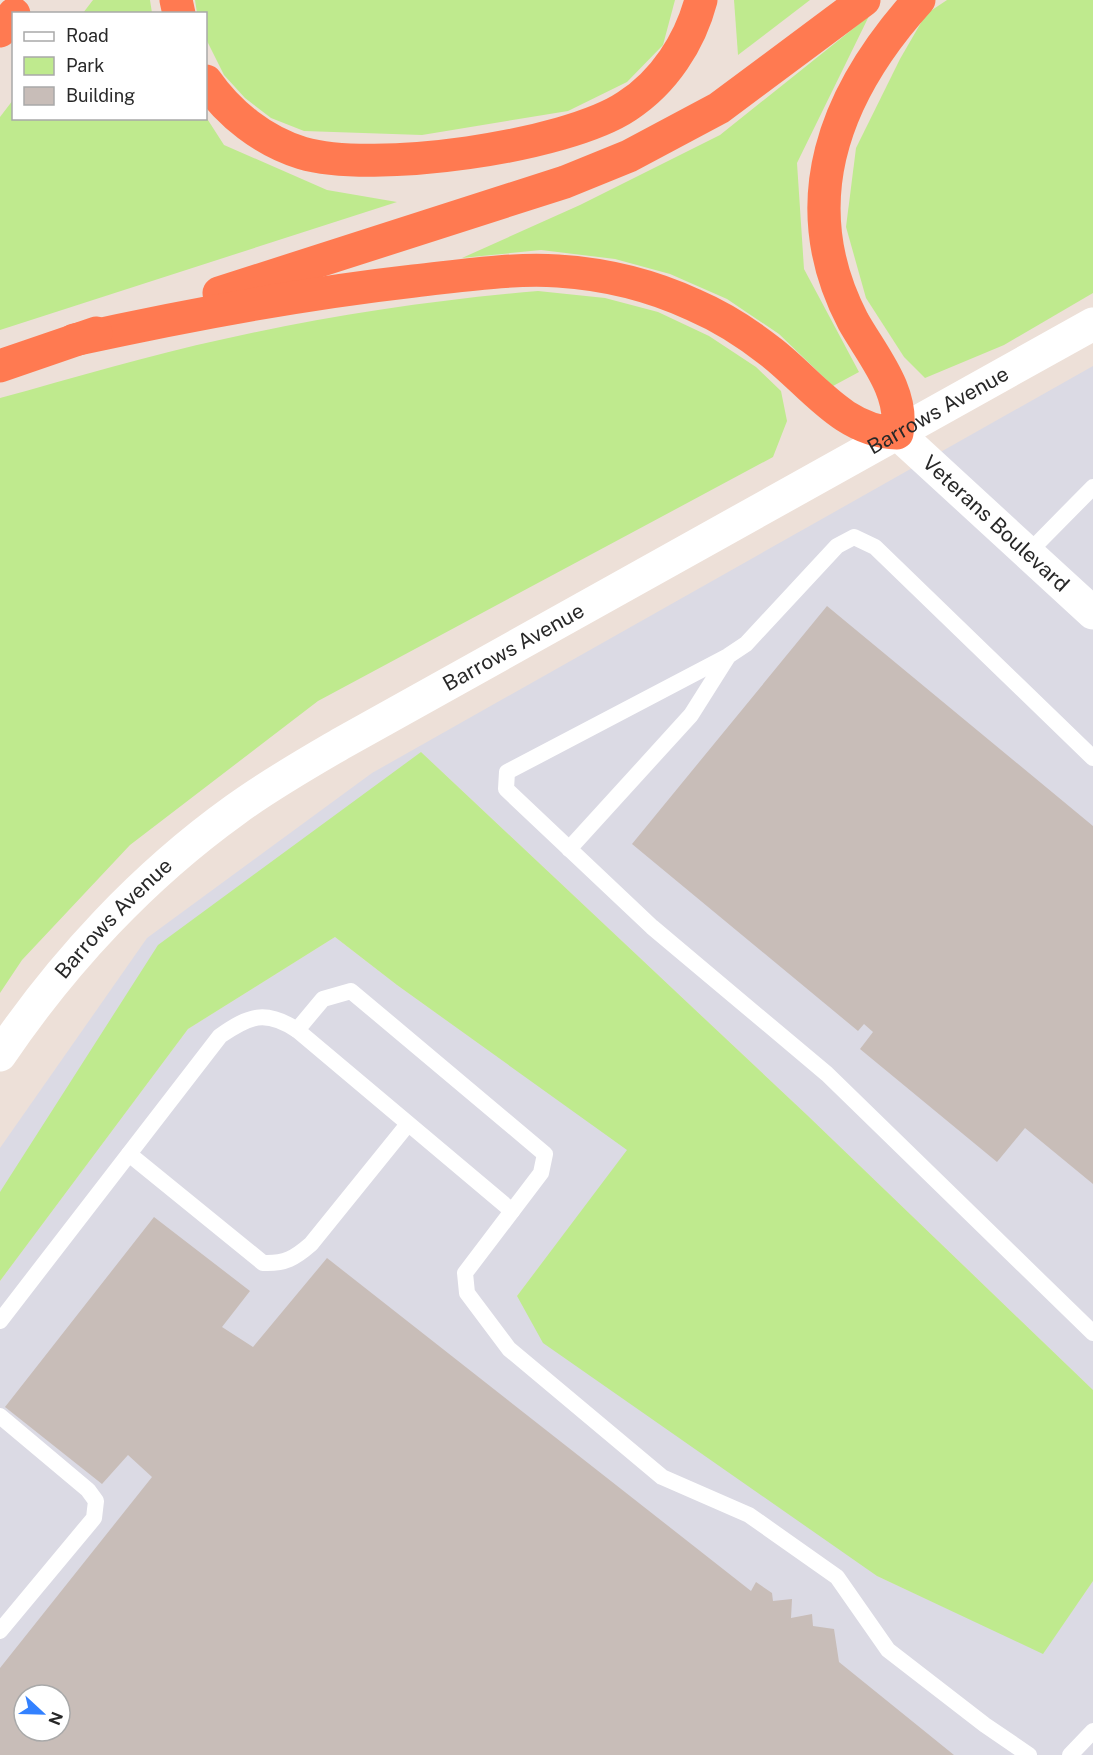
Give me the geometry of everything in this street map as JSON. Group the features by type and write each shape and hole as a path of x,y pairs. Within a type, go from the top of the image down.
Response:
{"highway":[{"path":"16,12 25,0"},
{"path":"207,82 225,106 253,129 304,153 339,159 382,159 502,147 582,127 628,105 656,82 678,54 693,26 701,0"},
{"path":"0,366 565,182 629,156 719,108 864,0"},
{"path":"75,340 242,306 353,288 511,271 581,273 654,289 716,315 773,353 845,417 870,430 897,433 899,421 895,397 853,320 835,278 824,226 823,198 830,148 847,103 880,50 919,0"},
{"path":"0,31 12,16"}],"street":[{"name":"Barrows Avenue","path":"0,1055 60,975 121,908 188,846 234,810 342,743 1093,324"},
{"name":"Veterans Boulevard","path":"897,433 1092,609"}],"lane":[{"path":"1028,553 1093,487"},
{"path":"1093,758 875,547 854,537 837,546 746,644 728,656 507,772 506,789 652,927 827,1074 1093,1333"},
{"path":"569,849 691,715 728,656"},
{"path":"297,1030 323,999 351,991 545,1154 541,1173 465,1273 467,1293 509,1349 662,1477 749,1515 837,1577 888,1650 985,1725 1029,1755"},
{"path":"0,1321 220,1036 246,1018 278,1018 297,1030 512,1211"},
{"path":"129,1154 263,1263 280,1264 294,1258 311,1244 408,1124"},
{"path":"0,1416 88,1490 96,1501 94,1518 0,1631"},
{"path":"1070,1755 1093,1731"}],"shaded area":[{"path":"1093,366 1093,1390 807,1115 421,752 0,1192 0,1148 147,938 372,773"},
{"path":"335,937 397,985 628,1150 517,1296 877,1576 1043,1653 1093,1581 1093,1755 0,1755 0,1281 188,1029"}],"green space":[{"path":"93,0 150,0 152,12 84,12"},
{"path":"195,0 675,0 663,45 627,82 568,111 422,135 304,131 271,118 245,98 224,75 207,41 207,12 197,12"},
{"path":"734,0 810,0 738,55"},
{"path":"947,0 1093,0 1093,293 1004,345 925,378 904,357 866,298 846,227 856,148 900,59 926,14"},
{"path":"869,16 797,163 804,269 859,372 833,386 779,334 727,299 670,274 615,259 541,250 462,258 580,205 720,135"},
{"path":"12,101 12,120 207,119 224,145 327,190 397,202 0,330 0,117"},
{"path":"538,291 605,298 658,312 709,336 756,367 781,391 787,421 773,457 318,701 130,845 22,960 0,993 0,398 196,345 302,323 459,299"},
{"path":"421,752 807,1115 1093,1390 1093,1581 1043,1654 877,1576 543,1343 517,1296 627,1150 397,985 335,937 188,1029 0,1281 0,1192 158,945"}],"building":[{"path":"827,606 1093,826 1093,1184 1025,1128 997,1162 860,1049 873,1032 864,1024 858,1031 632,844"},
{"path":"154,1217 250,1291 222,1327 253,1347 327,1258 751,1591 756,1582 772,1593 773,1601 792,1599 791,1618 812,1614 813,1626 834,1629 839,1662 954,1755 0,1755 0,1668 152,1477 128,1455 102,1484 5,1407"}]}
